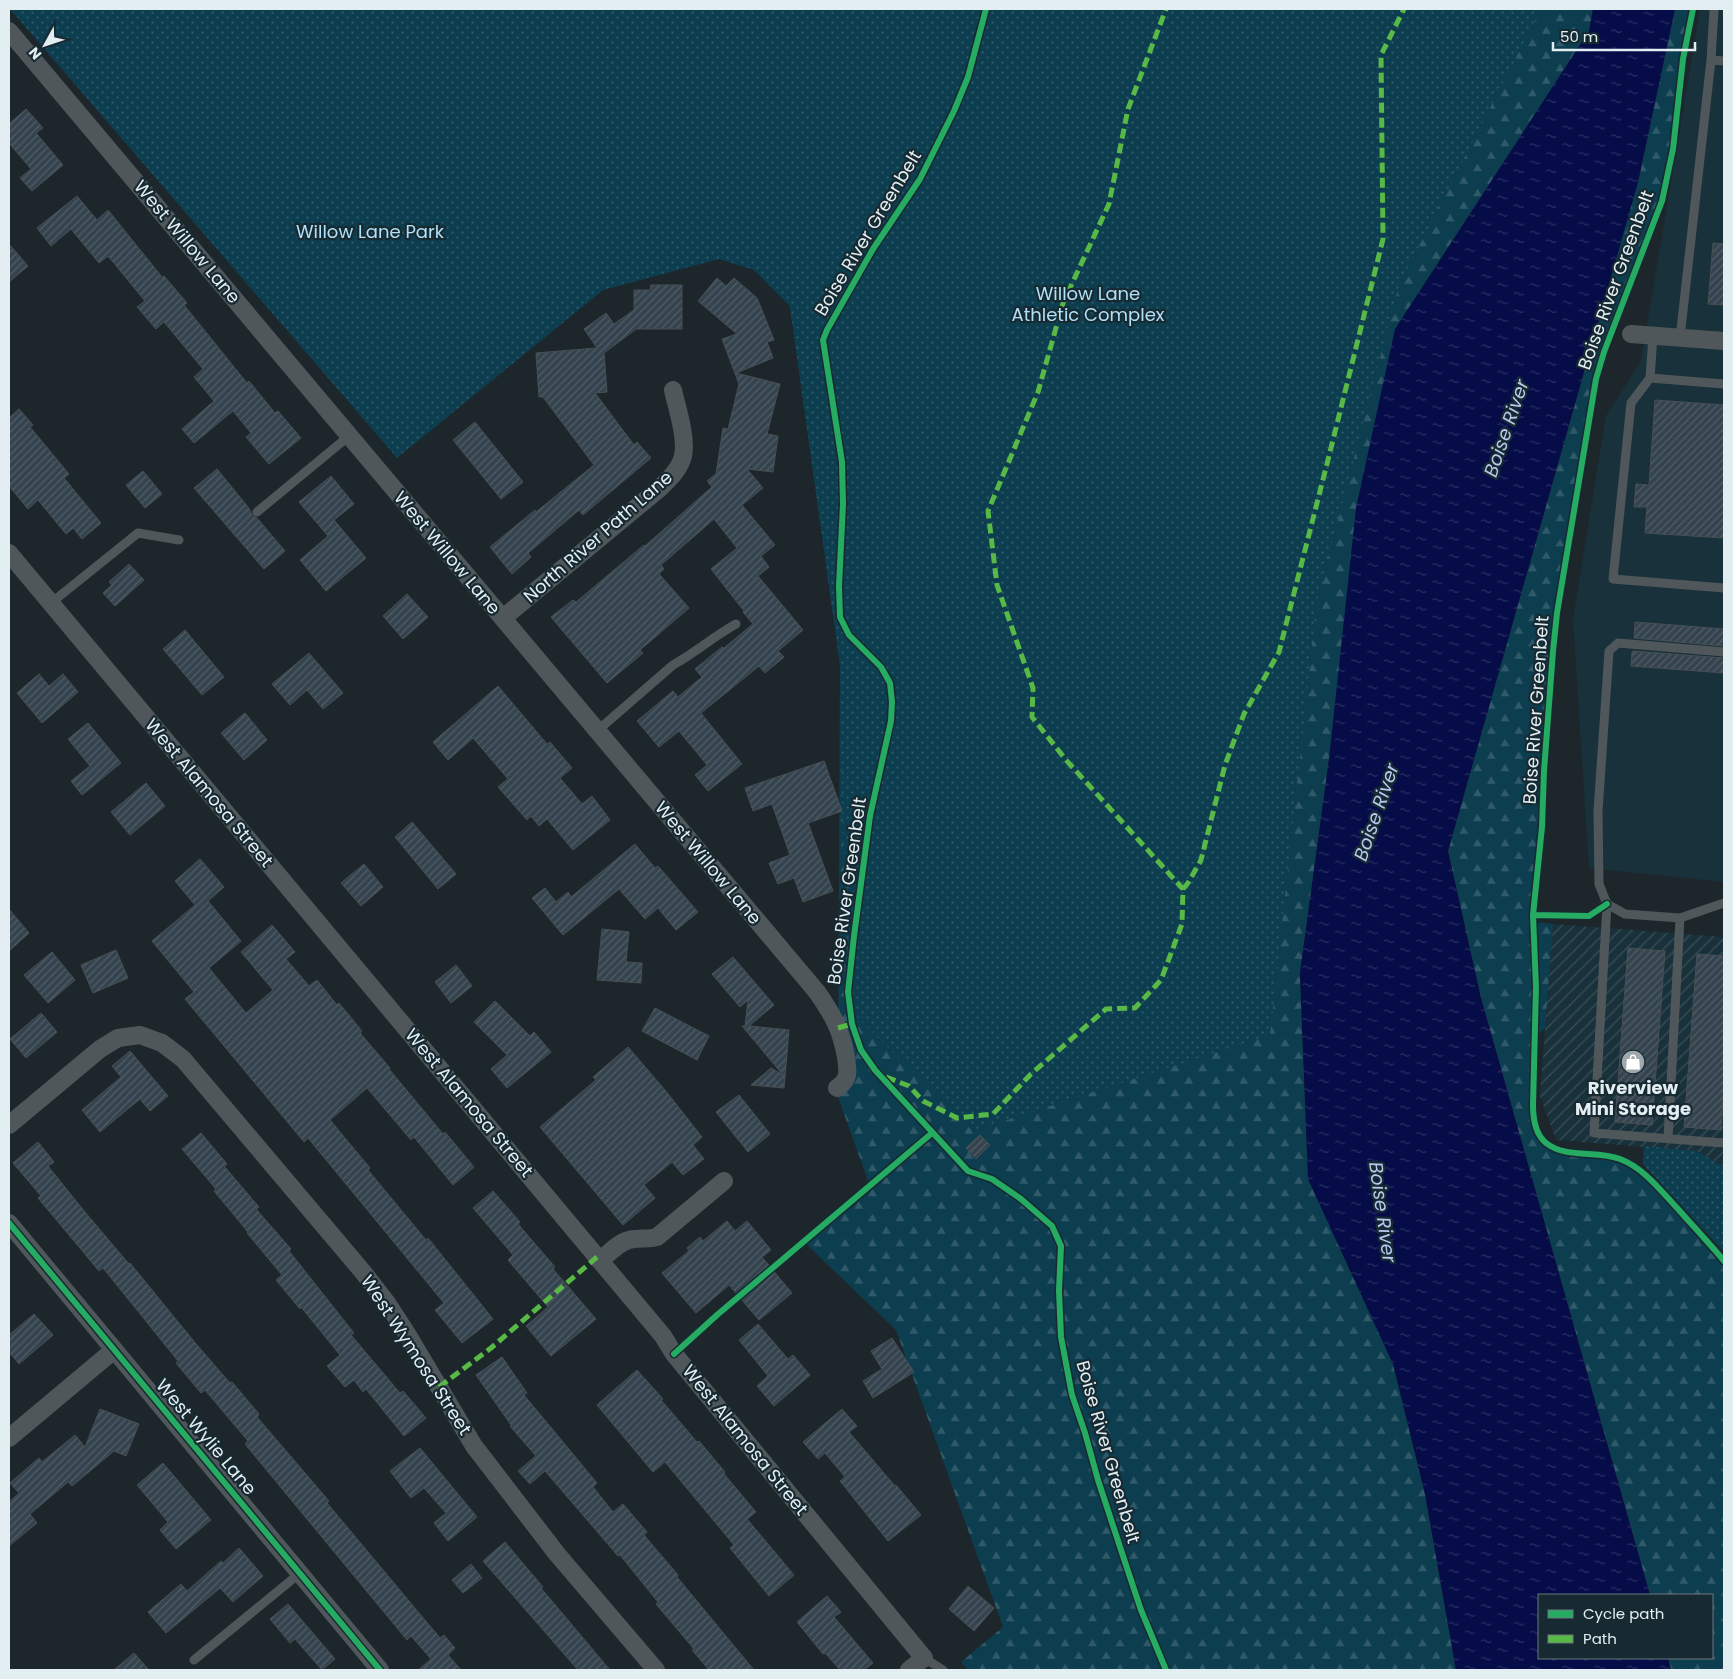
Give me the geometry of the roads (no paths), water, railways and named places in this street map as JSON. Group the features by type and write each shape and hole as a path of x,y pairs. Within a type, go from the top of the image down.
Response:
{"street":[{"name":"West Willow Lane","path":"9,31 817,992 830,1012 842,1037 848,1073 844,1083 837,1088"},
{"path":"1631,334 1724,341"},
{"name":"North River Path Lane","path":"502,618 660,488 675,473 683,456 683,439 674,390"},
{"name":"West Alamosa Street","path":"9,553 663,1336 674,1354 924,1658"},
{"name":"West Wymosa Street","path":"9,1126 100,1048 118,1038 140,1035 162,1042 183,1059 387,1303 474,1446 557,1554 656,1670"},
{"path":"600,1261 619,1245 629,1240 657,1237 724,1181"},
{"name":"West Wylie Lane","path":"9,1224 380,1670"},
{"path":"9,1438 114,1350"},
{"path":"909,1670 924,1658"}],"lane":[{"path":"1680,338 1711,60 1714,9"},
{"path":"1711,60 1724,61"},
{"path":"1653,336 1650,378 1631,403 1614,579 1724,588"},
{"path":"1650,378 1724,384"},
{"path":"257,512 350,436"},
{"path":"51,603 138,533 179,540"},
{"path":"597,730 673,665 736,624"},
{"path":"1724,652 1618,643 1609,651 1598,811 1599,884 1607,904 1594,1133 1724,1143"},
{"path":"1607,904 1625,914 1680,918 1724,903"},
{"path":"1668,1138 1680,918"},
{"path":"194,1660 300,1573"},
{"path":"924,1658 943,1670"}],"water":[{"name":"Boise River","path":"1593,9 1675,9 1638,182 1448,851 1481,998 1650,1594 1538,1594 1538,1659 1668,1659 1671,1670 1456,1670 1425,1494 1393,1364 1308,1179 1300,973 1329,759 1356,508 1395,329 1589,31"}],"place":[{"name":"Riverview Mini Storage","path":"1633,1062"}],"park label":[{"name":"Willow Lane Park","path":"370,232"},
{"name":"Willow Lane Athletic Complex","path":"1088,304"}]}
